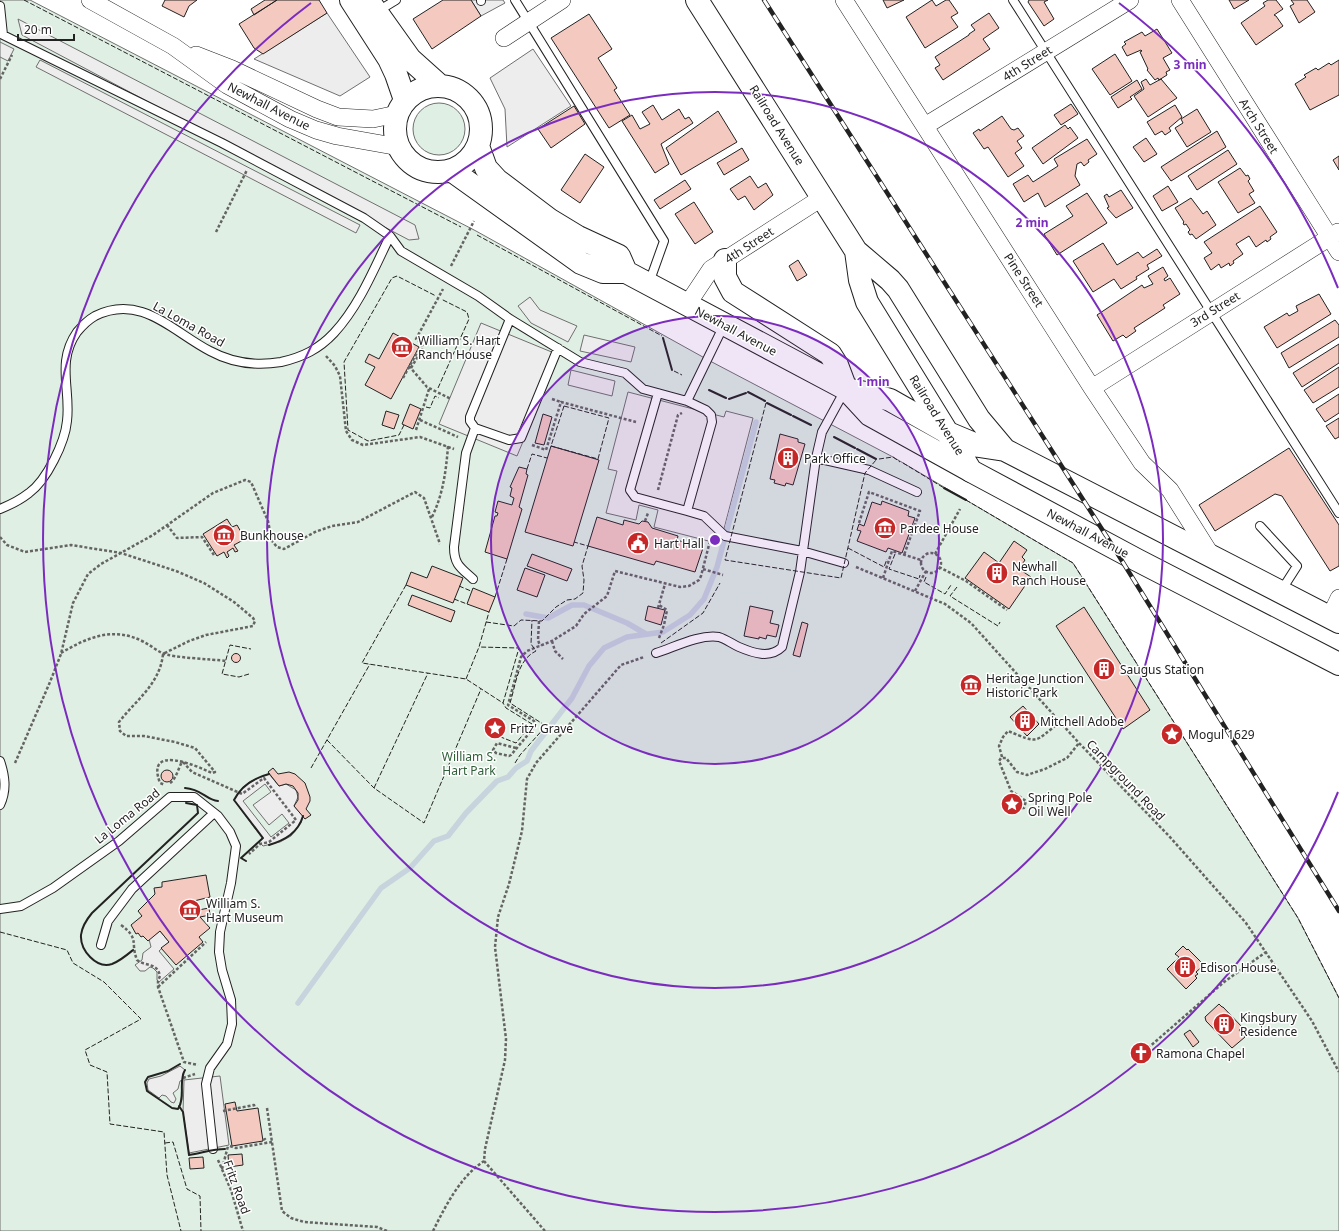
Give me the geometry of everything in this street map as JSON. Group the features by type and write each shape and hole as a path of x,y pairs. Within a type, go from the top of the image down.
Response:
{"main road":[{"path":"351,0 389,59 396,74 401,107"},
{"name":"Railroad Avenue","path":"697,0 856,251 890,280 898,290 979,419 1005,450"},
{"path":"372,6 410,59 439,85"},
{"path":"439,85 454,88 472,102 480,116 481,123 478,146 470,158 451,170 435,172 420,169 408,160 398,148 394,128 401,107 417,90 439,85"},
{"path":"478,146 486,168 497,180 550,220 578,237 618,256 626,272"},
{"name":"Newhall Avenue","path":"451,170 581,263 603,272 626,272 846,389 890,400 948,433 979,446 1005,450 1281,592 1336,612"},
{"name":"Railroad Avenue","path":"856,251 860,280 867,302 972,471"},
{"path":"725,260 725,277 733,292 830,354 837,365 846,389"},
{"name":"Newhall Avenue","path":"846,389 862,408 880,422 1126,554 1339,664"}],"street":[{"name":"Newhall Avenue","path":"90,0 173,46 227,85 290,119 316,130 338,136 398,148"},
{"path":"504,38 562,0"},
{"name":"Pine Street","path":"844,0 1092,388 1142,462 1170,490 1210,555"},
{"name":"4th Street","path":"925,126 1046,50 1130,0"},
{"name":"Arch Street","path":"1180,0 1334,234 1339,252"},
{"name":"Newhall Avenue","path":"173,46 232,69 317,109 338,117 373,119 401,107"},
{"name":"4th Street","path":"687,305 707,274 725,260 823,197"},
{"name":"3rd Street","path":"1092,388 1334,234"}],"lane":[{"path":"372,6 396,0"},
{"path":"515,0 664,241 649,284"},
{"path":"1013,0 1339,513"},
{"path":"0,6 3,35 252,159 364,218 390,236 401,251 478,296 510,319 580,362 626,373 643,389 687,401 711,415 712,422 687,511"},
{"name":"La Loma Road","path":"0,509 30,492 46,472 58,450 67,422 65,360 68,347 82,326 93,317 106,311 120,309 142,312 158,318 188,339 212,352 236,361 270,364 303,356 319,348 335,332 354,307 390,236"},
{"path":"510,319 470,417 470,421 475,428 509,440 521,438 558,348"},
{"path":"687,401 724,325"},
{"path":"656,653 699,639 712,637 720,637 739,647 761,654 771,654 777,652 782,647 800,572 816,458 822,432 846,389"},
{"path":"658,393 629,487 631,493 635,497 704,516 725,536 802,551 844,563"},
{"path":"473,579 457,565 454,558 466,453 475,428"},
{"path":"816,458 869,470 917,492"},
{"path":"1260,526 1297,566 1281,592"},
{"path":"0,805 5,786 1,764"},
{"name":"La Loma Road","path":"0,909 21,906 53,888 119,841 170,797 194,797 214,813 230,832 236,846 231,883 220,932 219,952 222,970 231,1000 232,1024 224,1051 210,1068 206,1084 213,1149"},
{"path":"101,945 108,921 132,889 214,813"}],"path":[{"path":"0,79 18,43"},
{"path":"216,232 252,159"},
{"path":"403,378 422,348 422,342 416,339 443,288 445,277 474,221"},
{"path":"319,348 335,366 340,376 346,431 352,440 363,445 420,437 466,453"},
{"path":"410,367 419,349"},
{"path":"410,367 419,380 429,389 451,399"},
{"path":"416,430 429,389"},
{"path":"515,440 546,450 561,402 648,426"},
{"path":"652,502 658,490 678,415 696,405"},
{"path":"420,420 470,442"},
{"path":"432,518 445,479 448,446"},
{"path":"1,764 16,763 61,654 73,603 88,574 93,568 167,525 213,493 245,480 252,482 268,521 272,541 280,549 288,548 315,532 332,526 358,522 415,492 424,498 441,548 454,558"},
{"path":"859,523 869,492 920,511 904,555"},
{"path":"935,554 960,509"},
{"path":"167,525 177,538 202,537 214,555"},
{"path":"516,748 497,743 493,750 496,753 507,756 511,755 536,724 509,707 508,702 521,657 527,651 552,642 576,626 584,614 607,596 615,571 680,587 689,586 699,580 714,525"},
{"path":"0,537 7,544 25,552 71,545 121,553 176,571 204,583 234,602 253,618 255,621 253,626 206,635 189,640 163,654 157,675 143,697 119,722 118,726 120,731 126,736 144,736 176,742 194,748 215,772 212,773 197,765 169,759 159,764 158,771 160,782 164,785 173,782 182,762"},
{"path":"883,578 892,551 922,560"},
{"path":"928,553 935,554 940,560 939,567 934,572 926,571 922,568 922,560 924,556 928,553"},
{"name":"Campground Road","path":"844,563 945,604 971,623 1079,743 1199,870 1246,923 1312,1021 1339,1072"},
{"path":"939,567 966,581 1007,610"},
{"path":"703,569 723,575"},
{"path":"915,592 926,571"},
{"path":"658,608 665,584"},
{"path":"545,1231 484,1161 485,1149 505,1060 506,1040 495,947 498,917 509,884 522,831 527,779 536,763 621,665 656,653 656,644 664,625 667,610 659,604"},
{"path":"539,621 538,640 540,646"},
{"path":"61,654 76,644 100,635 115,634 143,642 163,654 226,661"},
{"path":"552,642 555,651 563,659"},
{"path":"1060,722 1034,741 1008,731 998,746 1002,757 1006,758 1017,772 1027,775 1045,769 1066,758 1079,743"},
{"path":"1002,757 999,761 1008,786 1011,791 1026,800 1024,808 1017,808"},
{"path":"182,762 192,772 242,794 264,778 296,820 269,842 260,844 243,859"},
{"path":"128,931 134,938 137,960 152,965 159,970 160,976 158,987 184,1062 210,1068"},
{"path":"158,987 206,942"},
{"path":"1148,1048 1224,982 1266,952"},
{"path":"236,1108 254,1105 255,1108"},
{"path":"267,1108 282,1211 291,1218 304,1222 377,1227 387,1231"},
{"path":"263,1140 265,1139 266,1143"},
{"path":"222,1170 229,1147 236,1148 272,1142"},
{"name":"Fritz Road","path":"213,1149 231,1190 243,1231"},
{"path":"433,1231 446,1204 472,1169 484,1161"}],"green space":[{"name":"William S. Hart Park","path":"0,0 30,0 476,231 710,361 893,457 1073,563 1298,918 1339,998 1339,1231 0,1231"},
{"path":"439,103 449,105 457,111 463,119 465,129 463,139 457,147 449,153 439,155 429,153 421,147 415,139 413,129 415,119 421,111 429,105"}],"shaded area":[{"path":"471,0 503,0 505,3 481,16"},
{"path":"327,13 370,77 340,96 254,59"},
{"path":"18,19 415,225 419,239 409,240 22,35"},
{"path":"0,42 14,49 8,61 0,57"},
{"path":"533,49 571,106 507,147 505,109 490,78"},
{"path":"40,60 360,225 356,233 36,67"},
{"path":"530,297 540,310 577,326 568,342 531,323 518,306"},
{"path":"481,323 559,355 517,456 439,424"},
{"path":"584,335 635,347 631,362 580,351"},
{"path":"571,370 615,381 612,396 568,385"},
{"path":"628,392 724,417 726,411 753,418 720,544 654,527 658,510 639,505 636,520 606,513 617,471 608,469"},
{"path":"269,774 279,786 286,784 296,790 298,797 294,806 303,816 301,823 291,836 280,842 263,846 259,842 262,838 234,800 243,787 251,781","holes":["265,784 271,792 253,805 269,825 282,814 289,823 271,837 243,801"]},
{"path":"160,931 169,942 159,951 174,969 159,982 157,980 157,972 153,968 150,967 145,971 140,971 135,965 142,960 143,953 151,947 149,939"},
{"path":"180,1066 185,1070 183,1080 180,1081 178,1089 173,1093 176,1099 174,1103 171,1102 166,1096 162,1095 159,1098 148,1090 147,1083 149,1079 161,1076"},
{"path":"220,1076 229,1145 189,1153 183,1112 184,1080"}],"building":[{"path":"165,0 197,0 189,6 184,17 162,6"},
{"path":"265,0 277,0 254,15 251,9"},
{"path":"277,0 319,0 327,13 263,54 254,48 239,24"},
{"path":"443,0 471,0 481,16 432,49 413,19"},
{"path":"883,0 904,0 887,8"},
{"path":"932,0 936,6 946,0 949,0 958,13 951,17 958,27 925,48 906,17"},
{"path":"1029,0 1048,0 1044,2 1054,19 1044,26 1028,2"},
{"path":"1229,0 1249,0 1234,9"},
{"path":"1268,0 1276,0 1283,9 1274,15 1283,26 1256,45 1241,23 1265,6 1263,3"},
{"path":"1291,0 1307,0 1315,12 1299,23 1290,6 1294,4"},
{"path":"989,13 999,28 983,39 990,49 943,80 935,68 940,65 935,57 969,35 975,30 971,25"},
{"path":"589,14 612,49 598,58 617,88 614,90 630,115 609,128 551,38"},
{"path":"1157,29 1172,53 1163,58 1170,70 1166,72 1167,75 1159,80 1158,78 1155,80 1147,70 1148,69 1140,52 1142,51 1141,50 1127,56 1122,47 1126,44 1124,42 1142,32 1145,36"},
{"path":"1115,54 1132,81 1110,95 1092,69"},
{"path":"1339,60 1339,95 1310,110 1295,84 1306,77 1304,75 1316,68 1318,70 1329,63 1331,65"},
{"path":"1146,79 1150,85 1161,79 1177,98 1148,117 1134,96 1144,89 1141,82"},
{"path":"1137,80 1142,89 1130,97 1132,99 1118,108 1111,97"},
{"path":"1071,104 1078,114 1061,125 1054,115"},
{"path":"653,105 662,120 679,109 685,119 689,117 693,123 661,144 669,164 655,173 622,121 632,115 640,129 650,124 642,112"},
{"path":"1175,105 1182,117 1169,128 1171,131 1165,135 1162,131 1155,135 1147,122"},
{"path":"574,106 585,124 551,148 538,129"},
{"path":"1197,109 1211,132 1187,147 1175,128 1183,123 1181,119"},
{"path":"718,111 737,142 681,175 666,148"},
{"path":"1002,116 1011,129 1014,130 1018,128 1024,136 1017,141 1022,148 1015,153 1024,166 1008,177 988,147 984,149 973,133 979,129 980,131"},
{"path":"1065,125 1068,129 1070,127 1078,138 1043,164 1032,148"},
{"path":"1217,131 1226,147 1171,181 1161,167"},
{"path":"1146,138 1157,154 1144,162 1133,147"},
{"path":"1087,139 1097,154 1088,160 1089,162 1084,166 1081,162 1077,164 1075,176 1080,185 1045,207 1038,193 1024,202 1013,184 1028,175 1033,182 1058,166 1054,159"},
{"path":"742,148 749,160 724,175 717,163"},
{"path":"1228,150 1237,164 1197,190 1188,176"},
{"path":"585,154 604,167 580,203 561,190"},
{"path":"1339,156 1339,170 1333,160"},
{"path":"1240,168 1246,176 1248,175 1250,179 1248,181 1254,191 1249,194 1255,203 1238,213 1218,182"},
{"path":"750,176 758,188 766,183 773,195 754,210 745,196 738,200 730,189"},
{"path":"685,180 691,189 660,209 654,200"},
{"path":"1168,186 1178,202 1162,211 1153,196"},
{"path":"1121,190 1133,208 1116,218 1107,208 1109,207 1104,196 1107,194 1109,197"},
{"path":"1087,193 1107,223 1057,255 1044,234 1073,216 1066,206"},
{"path":"1191,198 1203,214 1207,211 1216,225 1196,239 1192,234 1190,235 1188,232 1190,230 1186,224 1184,225 1184,222 1175,208"},
{"path":"694,202 713,232 695,244 675,214"},
{"path":"1260,206 1277,232 1270,237 1271,239 1267,242 1266,240 1256,247 1249,236 1236,244 1243,254 1233,261 1234,263 1230,266 1229,263 1221,268 1219,264 1211,270 1204,258 1212,253 1204,242"},
{"path":"1103,243 1117,265 1138,252 1143,258 1157,249 1162,256 1147,265 1149,269 1121,289 1114,279 1093,292 1073,261"},
{"path":"798,260 807,275 797,281 789,266"},
{"path":"1163,267 1168,276 1164,279 1165,281 1170,278 1180,294 1163,305 1165,308 1134,328 1136,331 1126,338 1123,335 1113,341 1097,315 1142,285 1144,288 1153,284 1148,276"},
{"path":"1319,294 1331,314 1277,348 1264,327 1287,313 1289,316 1298,311 1296,306"},
{"path":"1335,320 1339,325 1339,337 1289,368 1281,353"},
{"path":"393,333 419,347 391,399 365,385 375,367 365,362 369,354 379,359"},
{"path":"1339,344 1339,363 1302,387 1293,373"},
{"path":"1339,367 1339,387 1313,403 1304,390"},
{"path":"1339,394 1339,413 1325,422 1316,409"},
{"path":"410,404 421,409 413,429 402,424"},
{"path":"386,411 399,415 394,429 382,425"},
{"path":"543,414 552,417 544,445 535,443"},
{"path":"1339,418 1339,437 1335,439 1326,426"},
{"name":"Park Office","path":"780,434 798,439 798,442 805,444 793,485 786,483 785,486 774,483 775,480 770,479"},
{"path":"551,446 599,460 573,546 525,532"},
{"path":"1289,448 1339,525 1339,566 1330,571 1282,496 1275,494 1215,531 1199,505"},
{"path":"519,467 527,469 526,474 528,475 519,507 522,509 507,559 485,552 495,516 497,516 498,513 495,512 498,501 512,505 514,498 510,496 512,488 510,487"},
{"name":"Pardee House","path":"882,501 909,511 908,516 915,518 902,553 888,548 886,552 857,541 861,531 857,530 859,524 864,526 872,502 881,505"},
{"name":"Hart Hall","path":"597,517 623,525 624,520 639,524 642,521 648,522 652,528 678,536 677,540 703,548 695,572 656,561 654,565 588,546"},
{"path":"227,519 232,527 237,525 245,539 234,545 238,551 235,552 233,548 227,552 229,556 227,558 224,552 217,556 203,534"},
{"name":"Newhall Ranch House","path":"1014,541 1027,550 1022,557 1025,560 1019,569 1031,577 1009,609 965,578 984,552 999,563"},
{"path":"532,554 572,569 567,581 527,566"},
{"path":"432,566 463,578 453,603 406,585 411,572 427,578"},
{"path":"525,568 545,575 537,597 517,590"},
{"path":"473,588 495,597 489,612 467,604"},
{"path":"412,595 455,611 451,622 408,605"},
{"path":"648,606 665,610 661,625 645,620"},
{"path":"750,606 773,611 770,623 779,625 776,637 767,635 766,639 759,637 759,639 744,636"},
{"name":"Saugus Station","path":"1084,607 1150,710 1123,729 1056,626"},
{"path":"802,622 808,624 800,657 793,655"},
{"path":"236,653 241,658 236,663 231,658"},
{"name":"Mitchell Adobe","path":"1023,706 1039,724 1027,736 1010,717"},
{"path":"273,768 278,774 289,772 295,774 305,783 310,797 310,801 306,809 311,815 305,819 294,806 298,800 298,793 293,786 286,784 279,786 268,772"},
{"path":"167,770 171,772 173,776 171,780 167,782 163,780 161,776 163,772"},
{"path":"206,875 210,897 186,903 193,911 209,908 210,915 200,917 210,928 199,937 203,942 176,965 161,948 169,942 160,931 148,941 143,936 141,937 138,933 136,934 131,925 142,916 138,911 155,894 154,888 162,887 162,882"},
{"name":"Edison House","path":"1183,946 1204,965 1196,972 1198,974 1195,976 1197,978 1186,989 1167,969 1179,957 1175,954"},
{"name":"Kingsbury Residence","path":"1219,1004 1242,1027 1239,1030 1245,1037 1232,1048 1206,1021 1205,1017"},
{"path":"1190,1030 1199,1042 1193,1047 1184,1034"},
{"name":"Ramona Chapel","path":"1145,1044 1150,1051 1138,1061 1132,1054"},
{"path":"235,1102 237,1111 258,1108 263,1141 232,1146 225,1104"},
{"path":"242,1154 243,1165 229,1167 228,1155"},
{"path":"203,1157 204,1168 190,1169 189,1158"}],"waterway":[{"path":"298,1003 381,888 410,868 434,841 448,836 466,813 497,781 508,777 516,768 527,761 531,751 572,698 589,666 604,648 627,637 663,632 690,615 704,599 717,567 756,422"},
{"path":"526,614 548,618 572,605 584,605 627,623 646,634"}],"railway":[{"path":"764,0 1114,548 1339,911"}],"fence":[{"path":"24,0 461,227"},
{"path":"477,235 662,336"},
{"path":"404,425 399,435 368,441 348,430 344,362 392,278 397,276 436,296"},
{"path":"438,388 469,319 467,312 441,299"},
{"path":"674,371 682,375"},
{"path":"426,407 430,408 435,396 439,398"},
{"path":"766,403 725,560 841,578 865,473 876,460"},
{"path":"564,406 609,418 598,459 551,446 564,406"},
{"path":"527,469 532,454 547,458"},
{"path":"879,459 893,457 900,462"},
{"path":"903,463 944,488"},
{"path":"966,500 1073,563 1298,918 1339,998"},
{"path":"486,622 514,626 521,620 542,621 556,607 567,600 575,599 583,593 584,580 582,566 588,546 574,542"},
{"path":"848,548 884,567 887,559"},
{"path":"895,554 889,569 919,579 920,575"},
{"path":"495,597 507,559"},
{"path":"926,577 924,582 945,594 951,585"},
{"path":"661,643 703,613 720,583"},
{"path":"406,585 362,663 466,679 503,703 519,648 479,647"},
{"path":"459,586 471,591"},
{"path":"957,587 950,596 998,626 1000,622"},
{"path":"454,599 467,604"},
{"path":"466,679 479,647 489,612"},
{"path":"515,763 520,755 546,726 510,703 521,667 525,660 536,651 531,644 532,620"},
{"path":"249,674 239,677 222,674 230,645 251,649"},
{"path":"311,768 370,664"},
{"path":"374,788 428,673"},
{"path":"327,740 374,788 424,823 481,689"},
{"path":"493,734 516,743 532,724 506,708 503,703"},
{"path":"0,932 67,950 73,963 104,982 141,1019 85,1050 90,1065 107,1072 110,1124 164,1132 167,1175 181,1231"},
{"path":"165,1143 173,1142 187,1189 200,1196 201,1231"}],"wall":[{"path":"663,338 672,370"},
{"path":"709,390 726,398"},
{"path":"748,392 765,401"},
{"path":"729,399 746,393"},
{"path":"767,403 791,415"},
{"path":"793,416 811,425"},
{"path":"834,437 855,448"},
{"path":"857,449 876,459"},
{"path":"944,488 966,500"},
{"path":"246,861 241,858 263,838 234,800 248,783 269,774"},
{"path":"185,788 196,790 210,799 218,801"},
{"path":"133,950 121,960 112,964 100,964 90,957 83,947 81,941 82,929 92,913 198,813 197,805 186,803"},
{"path":"269,845 290,835 298,827 303,816"},
{"path":"180,1064 168,1071 148,1077 145,1082 147,1091 172,1108 178,1109 181,1099 182,1079 185,1070"},
{"path":"179,1106 183,1112 189,1155 225,1149"}],"place":[{"name":"William S. Hart Ranch House","path":"402,347"},
{"name":"Park Office","path":"788,458"},
{"name":"Pardee House","path":"885,528"},
{"name":"Bunkhouse","path":"224,535"},
{"name":"Hart Hall","path":"638,543"},
{"name":"Newhall Ranch House","path":"997,573"},
{"name":"Saugus Station","path":"1104,669"},
{"name":"Heritage Junction Historic Park","path":"971,685"},
{"name":"Mitchell Adobe","path":"1025,721"},
{"name":"Fritz' Grave","path":"495,728"},
{"name":"Mogul 1629","path":"1172,734"},
{"name":"Spring Pole Oil Well","path":"1012,804"},
{"name":"William S. Hart Museum","path":"190,910"},
{"name":"Edison House","path":"1185,967"},
{"name":"Kingsbury Residence","path":"1224,1024"},
{"name":"Ramona Chapel","path":"1141,1053"}]}
